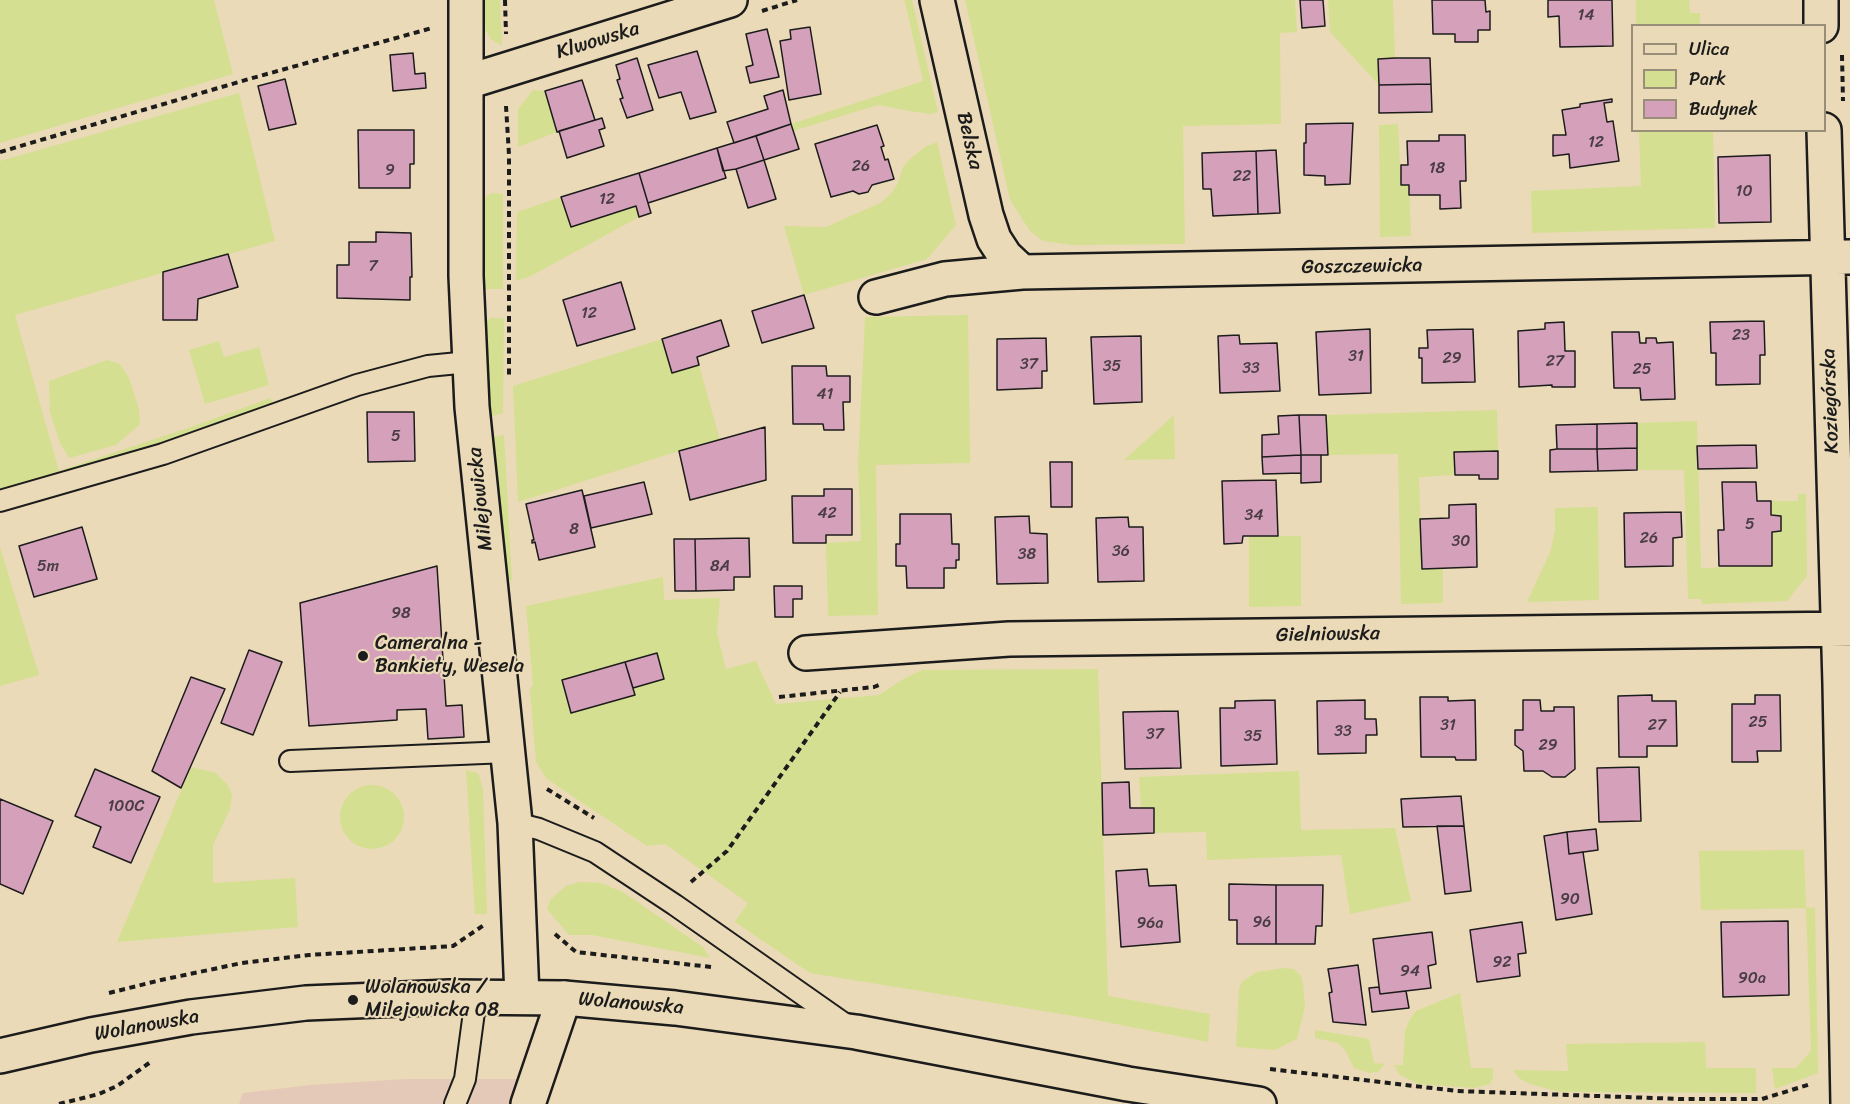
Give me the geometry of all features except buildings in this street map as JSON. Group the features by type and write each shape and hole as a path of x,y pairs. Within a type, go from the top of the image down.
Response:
{"street":[{"name":"Belska","path":"937,0 986,215 994,239 1005,256 1022,272"},
{"path":"1821,0 1821,24"},
{"name":"Klwowska","path":"467,82 741,7"},
{"name":"Milejowicka","path":"466,9 466,276 469,362 515,823 522,997"},
{"name":"Koziegórska","path":"1824,132 1838,258 1848,1092"},
{"name":"Goszczewicka","path":"876,297 945,279 1022,272 1838,258"},
{"name":"Gielniowska","path":"806,653 1009,639 1844,629"},
{"name":"Wolanowska","path":"0,1056 91,1035 191,1017 306,1003 476,997 564,998 675,1008 856,1032 1128,1084 1260,1104"},
{"path":"528,1104 564,998"}],"lane":[{"path":"0,501 163,454 357,385 428,366 469,362"},
{"path":"290,761 508,752"},
{"path":"515,823 539,829 595,852 684,911 856,1032"},
{"path":"455,1104 465,1079 476,997"}],"path":[{"path":"741,7 797,0"},
{"path":"0,152 249,79 466,9"},
{"path":"507,96 509,381"},
{"path":"779,696 874,687 883,682"},
{"path":"691,882 728,850 841,691"},
{"path":"543,786 603,824"},
{"path":"682,875 701,888"},
{"path":"103,994 242,963 309,955 453,945 487,923"},
{"path":"552,930 576,952 715,968"},
{"path":"1266,1069 1457,1091 1681,1099 1762,1099 1823,1081 1848,1092"}],"shaded area":[{"path":"406,1079 528,1079 519,1104 239,1104 243,1093 310,1085"}],"green space":[{"path":"0,0 214,0 233,74 0,143"},
{"path":"483,0 500,0 502,46 491,39 484,28"},
{"path":"903,0 912,0 938,112 930,114 878,105 793,131 791,124 923,81"},
{"path":"965,0 1295,0 1297,32 1280,33 1281,124 1183,126 1185,244 1072,245 1043,241 1030,231 1010,200"},
{"path":"1328,0 1393,0 1395,58 1378,59 1379,85 1330,32"},
{"path":"1636,0 1689,0 1690,13 1700,13 1700,24 1636,24"},
{"path":"533,90 545,91 557,132 518,147 518,109"},
{"path":"239,93 275,241 15,315 59,471 270,398 274,404 191,435 60,476 0,490 0,161"},
{"path":"1398,124 1401,185 1409,185 1411,236 1380,237 1379,125"},
{"path":"1639,132 1713,132 1715,228 1532,233 1531,191 1641,186"},
{"path":"937,142 956,225 927,259 804,295 784,226 826,227 880,203 897,185 903,167 910,159 925,147"},
{"path":"491,193 503,194 503,289 484,289 483,199"},
{"path":"561,197 571,227 636,206 639,217 531,276 516,281 517,212"},
{"path":"968,315 970,463 876,465 878,615 828,616 826,543 861,541 858,466 865,317"},
{"path":"490,318 504,318 503,413 489,417 485,323"},
{"path":"662,339 672,373 699,365 720,440 518,502 513,386"},
{"path":"219,341 224,357 259,347 269,385 205,404 189,350"},
{"path":"107,360 120,364 129,378 139,409 140,424 116,445 69,458 60,443 50,412 49,381"},
{"path":"1497,410 1498,451 1454,452 1455,475 1419,477 1422,568 1443,568 1443,603 1401,604 1398,454 1328,455 1326,415"},
{"path":"1174,415 1175,459 1124,460"},
{"path":"1697,421 1701,568 1772,566 1772,532 1781,530 1781,516 1771,515 1771,501 1798,501 1798,494 1806,494 1807,576 1787,601 1702,604 1701,599 1688,599 1684,470 1637,470 1637,423"},
{"path":"504,435 512,580 505,581 491,437"},
{"path":"1598,507 1599,600 1527,602 1551,550 1555,529 1555,508"},
{"path":"1249,536 1301,536 1301,606 1249,607"},
{"path":"0,547 39,675 0,686"},
{"path":"663,577 664,600 720,598 717,633 726,669 756,661 776,704 879,695 922,670 1098,669 1108,996 1210,1014 1208,1042 1080,1017 810,973 735,922 748,903 665,844 647,846 547,779 536,762 530,689 533,685 526,606"},
{"path":"191,767 216,773 227,784 232,795 230,809 213,845 213,883 295,878 298,927 117,942"},
{"path":"466,770 478,773 483,789 487,914 475,914"},
{"path":"1299,771 1301,830 1395,828 1411,901 1350,914 1341,855 1207,860 1206,832 1154,833 1153,808 1141,808 1139,777"},
{"path":"366,785 378,785 395,794 402,805 404,817 402,829 395,840 378,849 366,849 354,844 345,835 340,823 340,811 345,799 354,790"},
{"path":"1804,850 1806,907 1815,908 1818,1073 1775,1089 1772,1068 1796,1068 1811,1051 1806,908 1701,910 1699,851"},
{"path":"580,882 601,883 623,892 703,947 710,958 592,935 569,935 547,909 551,899 566,886"},
{"path":"1284,968 1294,969 1301,976 1303,984 1305,1007 1297,1039 1275,1050 1236,1047 1239,988 1243,981 1257,972"},
{"path":"1460,993 1471,1068 1493,1068 1493,1078 1490,1084 1475,1088 1418,1084 1400,1075 1394,1065 1403,1065 1405,1031 1410,1019 1416,1011"},
{"path":"1315,1030 1369,1039 1374,1063 1385,1064 1378,1072 1369,1073 1354,1068 1345,1050 1338,1043 1315,1038"},
{"path":"1705,1042 1706,1068 1756,1068 1756,1093 1560,1092 1530,1084 1519,1078 1513,1070 1568,1071 1566,1044"}],"place":[{"name":"Cameralna - Bankiety, Wesela","path":"363,656"},
{"name":"Wolanowska / Milejowicka 08","path":"353,1000"}]}
